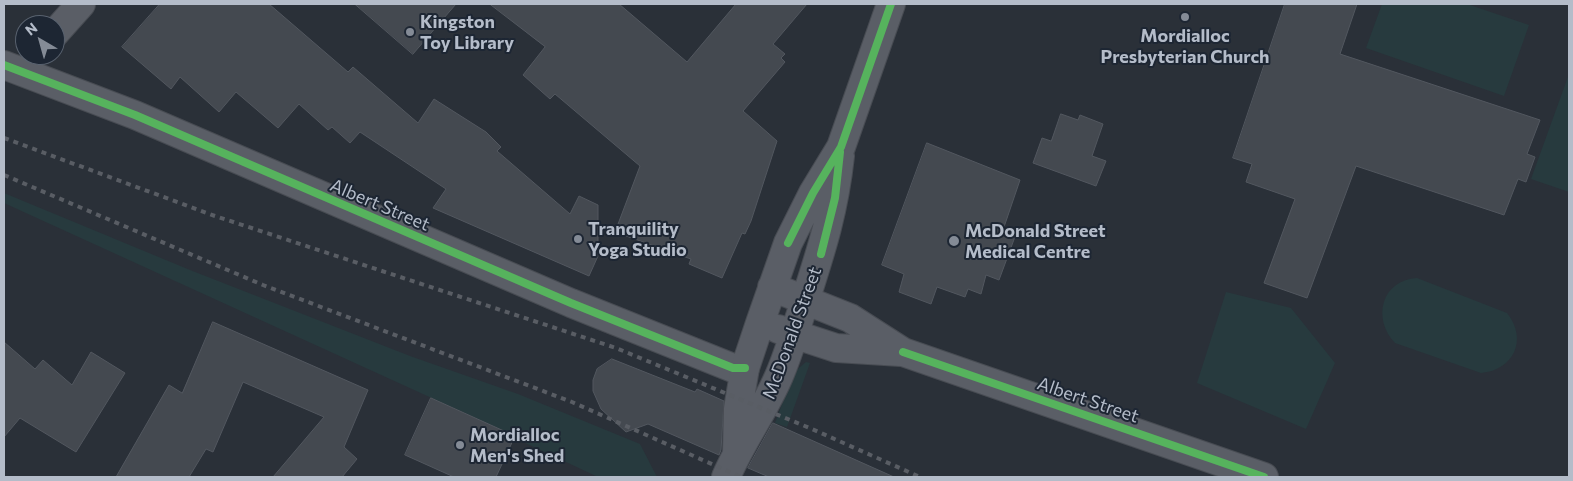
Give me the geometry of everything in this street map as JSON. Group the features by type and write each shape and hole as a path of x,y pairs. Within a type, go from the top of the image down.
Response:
{"street":[{"path":"65,22 81,4"},
{"name":"McDonald Street","path":"726,477 737,452 758,420 780,375 821,254 835,198 841,148 891,4"},
{"name":"Albert Street","path":"20,65 571,303 734,368 745,368"},
{"name":"McDonald Street","path":"737,452 738,409 745,368 772,287 788,243 813,193 841,148"},
{"name":"Albert Street","path":"772,287 850,318 903,352 1264,477"},
{"name":"Albert Street","path":"760,323 836,348 903,352"}],"green space":[{"path":"1382,4 1467,4 1529,25 1504,96 1366,48"},
{"path":"1569,74 1569,192 1531,179"},
{"path":"4,193 190,270 410,356 518,394 640,444 657,477 598,477 519,440 515,436 4,203"},
{"path":"1417,278 1507,313 1513,323 1517,343 1509,360 1492,371 1481,373 1395,343 1384,323 1382,312 1384,302 1388,293 1395,286 1405,280"},
{"path":"1226,292 1291,308 1335,363 1306,429 1197,383"},
{"path":"806,362 810,363 787,427 775,423 794,372"}],"building":[{"path":"160,4 269,4 348,72 353,67 418,123 434,99 486,132 501,147 497,151 570,214 579,196 598,205 598,256 589,276 433,208 446,189 360,132 350,143 332,127 328,130 299,104 278,128 236,92 219,112 180,77 171,89 122,47"},
{"name":"Kingston Toy Library","path":"355,4 456,4 413,54"},
{"path":"490,4 619,4 687,62 736,4 807,4 773,44 785,54 781,58 785,62 743,111 777,141 751,221 745,234 742,233 722,278 689,264 691,259 615,232 640,166 555,94 550,99 523,75 545,47"},
{"path":"1285,4 1357,4 1340,54 1540,120 1527,154 1535,157 1526,182 1518,179 1504,215 1356,166 1307,298 1264,283 1295,199 1246,182 1252,164 1233,158"},
{"path":"1061,114 1078,120 1080,115 1103,124 1092,156 1106,161 1096,186 1033,163 1042,138 1051,141"},
{"name":"McDonald Street Medical Centre","path":"927,143 1020,180 1003,230 1016,234 999,280 986,275 981,294 968,289 965,297 937,287 931,304 899,292 904,274 882,265"},
{"path":"213,322 368,390 344,447 357,459 342,477 273,477 324,417 243,382 213,452 206,449 189,477 116,477 169,385 182,393"},
{"path":"4,342 35,369 43,360 72,385 91,352 125,373 76,452 20,418 4,437"},
{"path":"612,359 695,392 697,389 724,401 721,450 719,455 648,424 626,432 601,409 593,391 593,380 597,369"},
{"name":"Mordialloc Men's Shed","path":"431,398 515,436 496,477 454,477 405,455"},
{"path":"773,423 894,477 769,477 748,468"}],"railway":[{"path":"4,138 215,216 616,348 812,429 920,477"},
{"path":"4,175 263,285 572,402 741,477"}],"cycle path":[{"path":"788,243 813,193 841,147 891,4"},
{"path":"4,65 135,115 571,303 733,368 745,368"},
{"path":"821,254 835,198 840,152"},
{"path":"903,352 1264,477"}],"place":[{"name":"Mordialloc Presbyterian Church","path":"1185,17"},
{"name":"Kingston Toy Library","path":"410,32"},
{"name":"Tranquility Yoga Studio","path":"578,239"},
{"name":"McDonald Street Medical Centre","path":"954,241"},
{"name":"Mordialloc Men's Shed","path":"460,445"}]}
